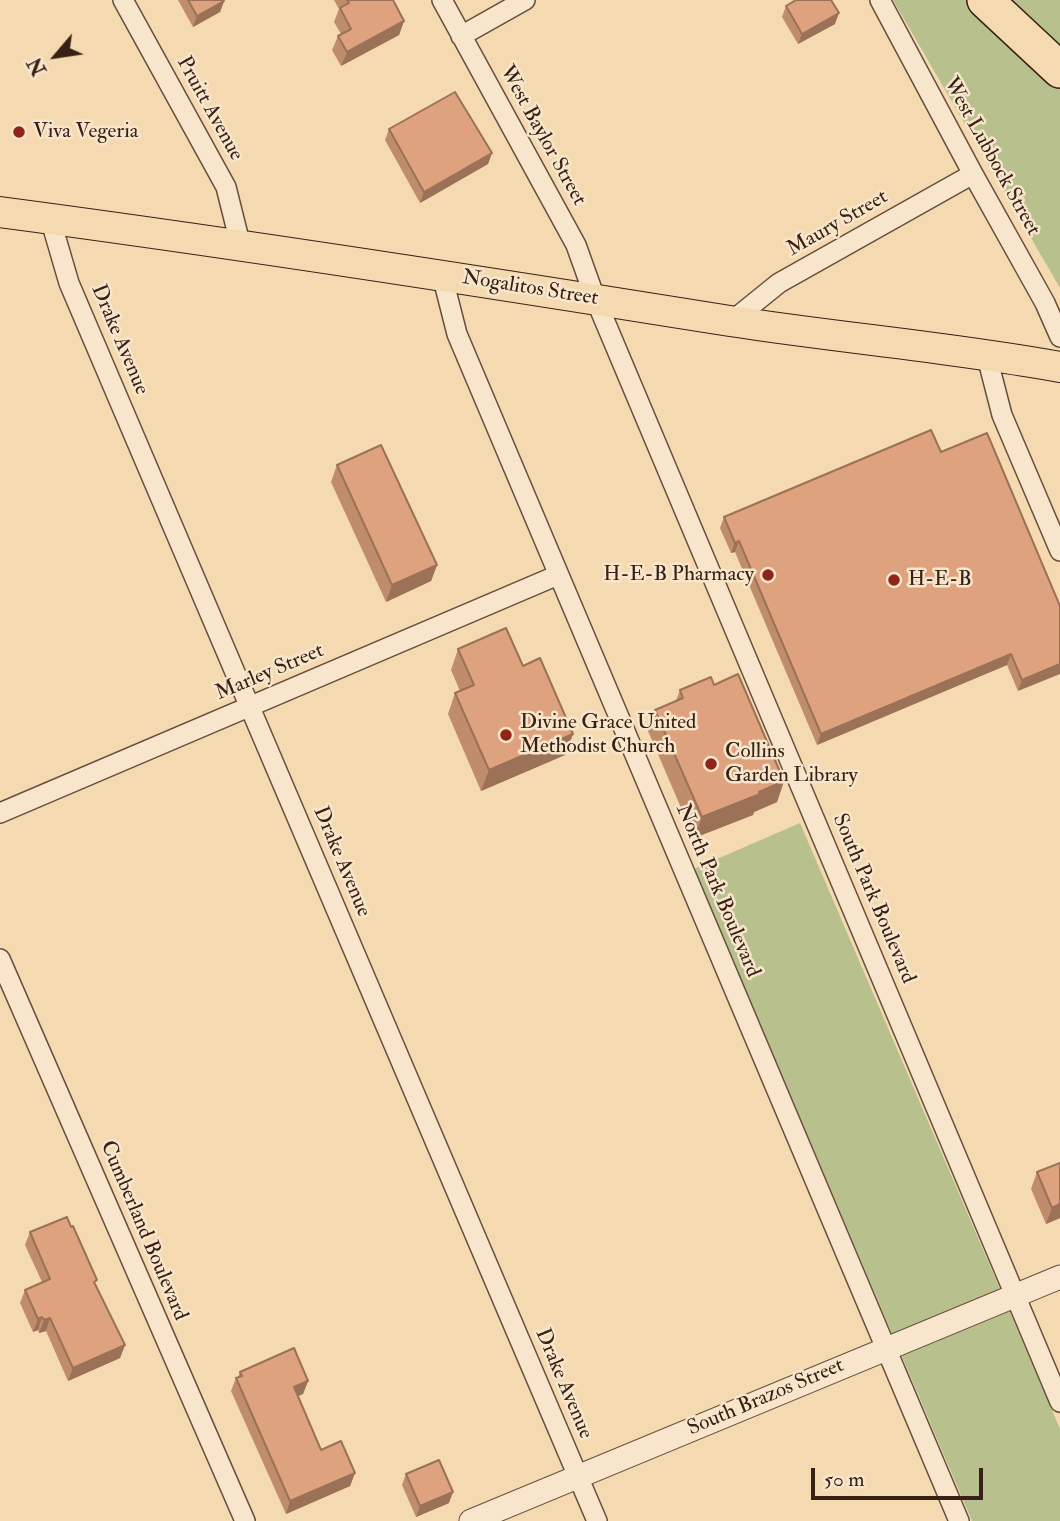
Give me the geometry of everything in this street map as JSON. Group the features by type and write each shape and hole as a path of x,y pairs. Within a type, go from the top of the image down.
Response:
{"highway":[{"path":"985,0 1060,70"},
{"path":"1012,0 1060,63"}],"main road":[{"name":"Nogalitos Street","path":"0,212 442,275 732,321 986,354 1060,367"}],"street":[{"name":"Pruitt Avenue","path":"123,0 226,187 241,247"},
{"name":"West Baylor Street","path":"442,0 576,245 594,298"},
{"path":"461,36 526,0"},
{"name":"West Lubbock Street","path":"880,0 1045,303 1060,337"},
{"name":"Maury Street","path":"732,321 779,284 973,174"},
{"name":"Drake Avenue","path":"50,218 69,282 597,1521"},
{"name":"North Park Boulevard","path":"442,275 457,334 959,1521"},
{"name":"South Park Boulevard","path":"594,298 1060,1402"},
{"path":"986,354 1002,415 1060,551"},
{"name":"Marley Street","path":"0,813 558,575"},
{"name":"Cumberland Boulevard","path":"0,958 244,1521"},
{"name":"South Brazos Street","path":"471,1521 1060,1277"}],"green space":[{"path":"893,0 1060,0 1060,288"},
{"path":"800,823 1060,1429 1060,1521 972,1521 694,869"}],"building":[{"path":"188,0 223,0 224,1 197,16"},
{"path":"347,0 393,0 404,21 347,52 338,36 351,29 340,8 349,3"},
{"path":"796,0 831,0 839,13 802,34 786,6"},
{"path":"455,92 492,153 424,192 389,129"},
{"name":"H-E-B","path":"931,430 941,452 987,433 1060,606 1060,664 1022,680 1011,654 821,734 739,541 735,543 724,517"},
{"path":"381,445 437,565 392,585 337,465"},
{"name":"Divine Grace United Methodist Church","path":"506,628 523,666 540,658 573,734 489,770 455,693 474,685 458,649"},
{"name":"Collins Garden Library","path":"738,674 784,781 759,792 760,794 702,817 655,710 683,698 680,690 711,677 714,685"},
{"path":"1060,1163 1060,1204 1052,1208 1037,1172"},
{"path":"67,1217 97,1280 94,1282 125,1345 73,1368 50,1318 38,1319 25,1290 50,1279 30,1232"},
{"path":"294,1348 308,1381 294,1387 321,1450 341,1441 355,1473 290,1501 236,1378 242,1376 240,1372"},
{"path":"439,1460 453,1492 420,1506 406,1474"}],"place":[{"name":"Viva Vegeria","path":"19,132"},
{"name":"H-E-B Pharmacy","path":"768,575"},
{"name":"H-E-B","path":"894,580"},
{"name":"Divine Grace United Methodist Church","path":"506,735"},
{"name":"Collins Garden Library","path":"711,764"}]}
